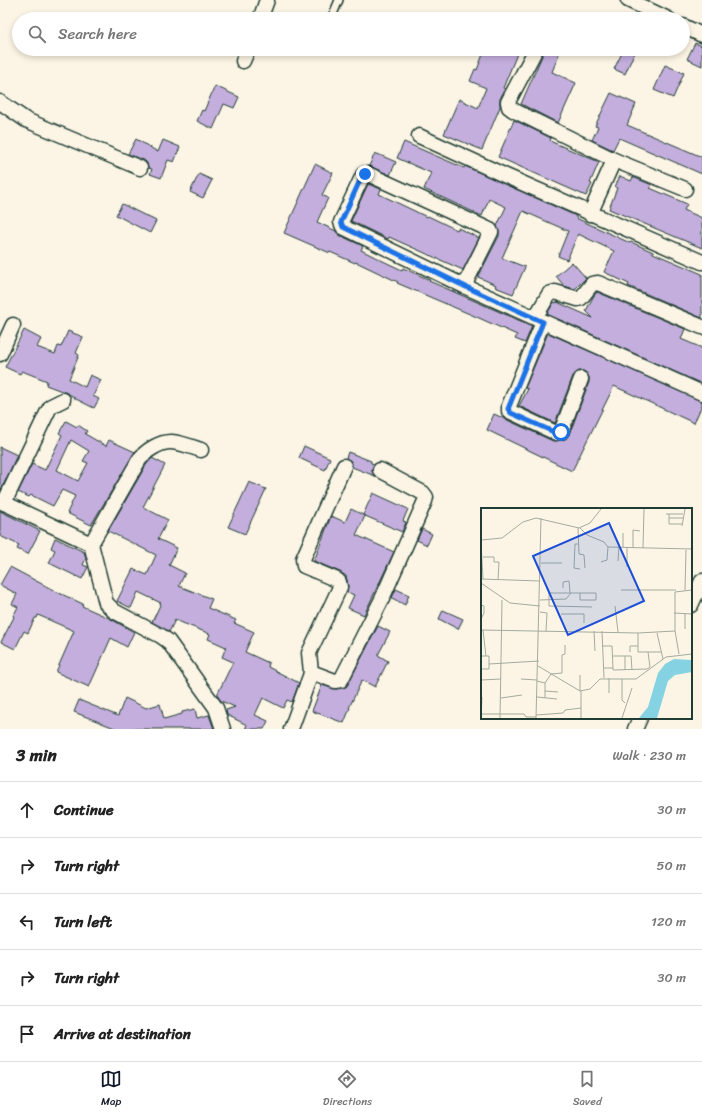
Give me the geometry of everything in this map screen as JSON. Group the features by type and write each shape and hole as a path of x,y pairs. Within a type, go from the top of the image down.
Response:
{"street":[{"path":"263,12 267,0"},
{"path":"628,0 653,12"},
{"path":"690,29 702,35"},
{"path":"532,56 508,102 509,107 614,160 685,189"},
{"path":"0,102 21,117 140,168"},
{"path":"419,136 590,214 702,262"},
{"path":"590,214 614,160"},
{"path":"464,286 491,232 490,230 368,174 363,175 341,222 343,227 464,286 702,393"},
{"path":"581,379 561,432 556,433 509,411 509,406 548,294 555,292 578,299 581,298 592,284 598,283 702,327"},
{"path":"0,354 13,325"},
{"path":"63,400 51,406 48,411 2,502 91,544"},
{"path":"200,450 172,442 165,443 145,452 91,544 106,603 114,611 168,641 216,708 224,729"},
{"path":"291,729 311,672 309,653 340,587 337,580 304,566 303,559 344,466"},
{"path":"311,672 335,681 341,680 382,599 425,501 426,495 380,470"},
{"path":"692,603 702,581"},
{"path":"636,729 640,719"}],"lane":[{"path":"334,12 340,0"}],"building":[{"path":"695,43 702,46 702,66 687,59 690,56"},
{"path":"482,56 516,56 503,88 505,89 500,99 500,107 482,150 444,134 459,99 478,108 486,88 470,81 475,69 477,70"},
{"path":"542,56 558,56 552,72 576,83 558,123 521,104"},
{"path":"620,56 633,56 625,74 614,69"},
{"path":"665,65 684,73 673,98 654,90"},
{"path":"215,86 239,97 234,108 224,104 213,129 197,121 202,110 204,111"},
{"path":"611,93 636,104 627,125 702,157 702,174 619,138 613,150 592,140 598,127 595,126"},
{"path":"514,120 551,138 550,140 552,142 599,162 590,183 592,184 586,196 498,157"},
{"path":"136,139 158,152 163,140 180,147 174,162 168,160 161,178 150,174 152,169 148,168 147,163 144,160 128,154"},
{"path":"404,142 464,168 465,166 576,216 576,218 630,243 631,242 702,274 702,318 628,286 629,284 604,272 614,251 578,234 567,260 558,256 568,231 523,211 502,258 525,267 513,294 495,287 496,285 478,277 499,236 497,226 506,207 489,199 482,216 424,189 431,173 397,158"},
{"path":"375,153 396,162 390,175 369,166"},
{"path":"315,164 333,173 322,195 328,198 317,222 336,231 339,235 363,246 361,250 383,261 402,270 403,268 532,326 525,343 515,339 517,335 397,283 398,282 356,262 355,263 330,253 284,233"},
{"path":"199,174 212,180 203,198 190,192"},
{"path":"620,176 631,181 633,177 652,185 650,188 687,204 684,210 702,218 702,248 609,209 617,188 615,187"},
{"path":"368,184 381,189 379,194 427,217 428,216 457,230 458,228 479,238 463,270 389,237 388,239 351,221"},
{"path":"122,204 156,221 150,233 116,215"},
{"path":"572,262 586,278 575,289 564,286 556,276"},
{"path":"597,292 685,329 681,339 702,348 702,384 547,314 554,302 557,302 593,318 586,311"},
{"path":"24,330 41,339 37,347 55,354 58,346 61,347 68,331 83,337 76,353 79,355 69,379 85,387 90,375 101,380 93,396 99,399 94,408 67,393 46,385 47,381 22,371 20,374 5,367"},
{"path":"548,333 702,401 702,405 694,423 614,386 572,471 487,430 494,414 553,441 563,440 569,435 589,382 589,377 584,371 579,371 573,376 555,423 519,406 528,389 525,388"},
{"path":"66,421 77,427 78,425 87,431 85,434 106,446 109,440 135,452 91,525 67,513 75,496 62,490 53,506 31,495 29,497 18,492 32,464 45,470 62,435 59,433","holes":["71,440 89,451 83,461 88,463 78,481 57,470"]},
{"path":"304,446 330,458 325,470 299,458"},
{"path":"0,447 17,455 0,492"},
{"path":"348,452 371,461 371,463 374,464 372,471 375,476 352,467 351,461 346,458"},
{"path":"152,458 165,465 143,507 168,520 158,539 177,548 169,565 185,573 179,586 212,599 208,608 236,620 234,623 254,632 245,652 269,663 268,667 299,683 292,702 287,700 283,708 263,698 255,715 268,721 264,729 245,729 247,725 227,715 226,710 235,707 221,701 217,695 233,662 222,657 226,647 208,639 210,634 175,620 169,632 152,622 161,603 138,592 131,608 117,601 133,569 147,575 156,555 108,531 146,465"},
{"path":"249,482 266,489 245,534 228,527"},
{"path":"373,493 408,509 403,521 406,522 402,532 363,515"},
{"path":"351,509 365,516 356,535 394,552 364,615 348,608 354,595 347,592 348,585 346,576 314,561 331,516 345,522"},
{"path":"0,511 40,531 28,554 17,549 19,545 0,536"},
{"path":"422,529 432,534 427,545 417,540"},
{"path":"55,538 84,552 86,558 83,565 88,567 82,579 49,563 55,550 51,548"},
{"path":"10,567 134,632 127,647 111,638 89,687 56,672 74,631 38,615 28,633 24,631 15,649 1,642 18,607 12,604 17,594 0,585"},
{"path":"396,589 409,595 405,605 392,598"},
{"path":"443,610 463,619 458,629 439,619"},
{"path":"378,626 390,632 378,655 388,661 375,687 362,680 344,723 312,711 322,685 336,689 346,687"},
{"path":"125,698 146,708 160,704 164,719 195,709 197,718 209,715 214,729 117,729 74,712 79,700 118,716"}],"route":[{"path":"365,174 362,176 341,222 343,227 464,286 543,322 508,409 511,413 556,433 561,432"}]}
